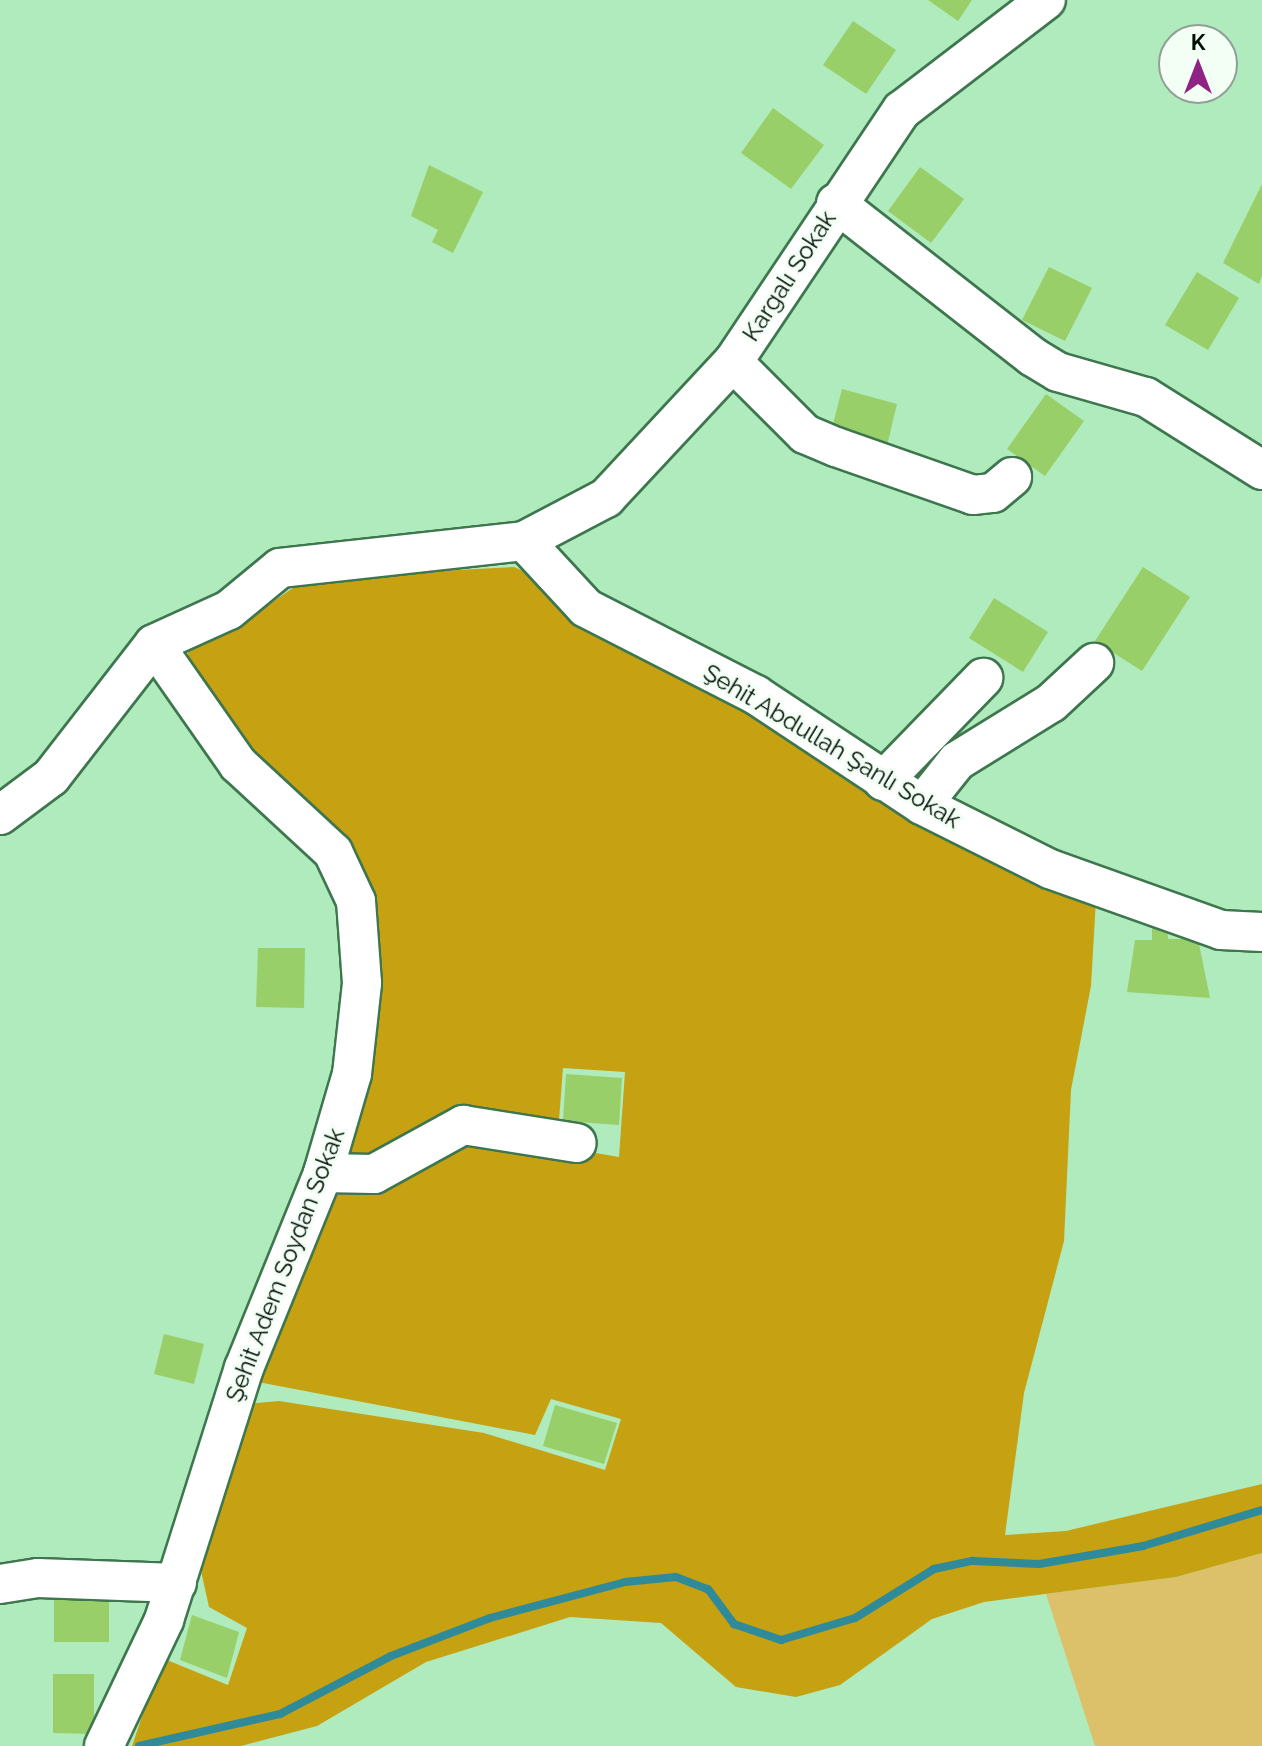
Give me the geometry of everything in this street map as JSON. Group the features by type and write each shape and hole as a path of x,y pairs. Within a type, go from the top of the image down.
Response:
{"street":[{"name":"Kargalı Sokak","path":"524,541 606,498 733,362 836,203 902,110 1046,0"},
{"path":"836,203 1033,357 1058,372 1146,397 1262,470"},
{"path":"733,362 805,434 836,447 973,495 993,493 1012,477"},
{"path":"0,815 51,777 154,644 229,610 280,568 524,541"},
{"name":"Şehit Abdullah Şanlı Sokak","path":"524,541 586,608 756,695 922,805 1050,869 1221,930 1262,932"},
{"name":"Şehit Adem Soydan Sokak","path":"104,1746 177,1583 244,1368 323,1173 359,1023 356,901 333,852 238,764 154,644"},
{"path":"922,805 957,761 1051,703 1094,663"},
{"path":"883,781 983,678"},
{"path":"323,1173 374,1174 463,1125 577,1143"},
{"path":"0,1584 38,1578 177,1583"}],"shaded area":[{"path":"514,567 534,576 585,628 720,687 932,825 1096,899 1091,986 1071,1090 1064,1241 1024,1393 1005,1535 1066,1531 1262,1484 1262,1553 1176,1577 984,1602 932,1619 840,1685 796,1697 736,1687 661,1623 570,1617 426,1662 317,1726 241,1746 132,1746 162,1658 228,1685 247,1628 209,1607 201,1571 247,1404 279,1401 484,1433 605,1470 621,1419 551,1399 535,1435 253,1381 334,1184 385,1175 467,1131 619,1157 625,1072 563,1068 559,1120 458,1117 386,1163 343,1166 371,1044 378,929 372,894 347,847 230,739 191,680 187,644 229,633 307,578"},
{"path":"1262,1553 1262,1746 1095,1746 1046,1594 1176,1577"}],"building":[{"path":"928,0 972,0 958,21"},
{"path":"853,21 896,50 866,94 823,65"},
{"path":"773,108 824,145 791,189 741,153"},
{"path":"429,165 483,192 453,253 432,242 438,230 411,216"},
{"path":"920,167 964,199 931,243 888,211"},
{"path":"1262,184 1262,276 1259,284 1223,263"},
{"path":"1049,267 1092,288 1065,341 1022,320"},
{"path":"1197,272 1239,298 1208,350 1165,325"},
{"path":"842,389 897,404 886,450 830,436"},
{"path":"1046,394 1084,421 1045,476 1007,449"},
{"path":"1143,567 1190,597 1142,671 1095,641"},
{"path":"994,598 1048,632 1023,672 969,638"},
{"path":"1167,922 1168,939 1198,939 1210,998 1127,992 1135,940 1152,940 1152,923"},
{"path":"258,948 305,948 304,1008 256,1007"},
{"path":"566,1074 622,1078 619,1125 563,1121"},
{"path":"164,1334 204,1344 194,1384 154,1374"},
{"path":"555,1405 617,1423 604,1464 543,1446"},
{"path":"54,1596 109,1596 109,1642 54,1642"},
{"path":"192,1615 239,1632 227,1678 180,1660"},
{"path":"53,1674 94,1674 94,1734 53,1733"}],"waterway":[{"path":"139,1746 280,1714 391,1656 490,1618 625,1582 676,1577 708,1589 734,1624 781,1640 855,1618 934,1569 973,1561 1039,1564 1143,1546 1262,1510"}]}
